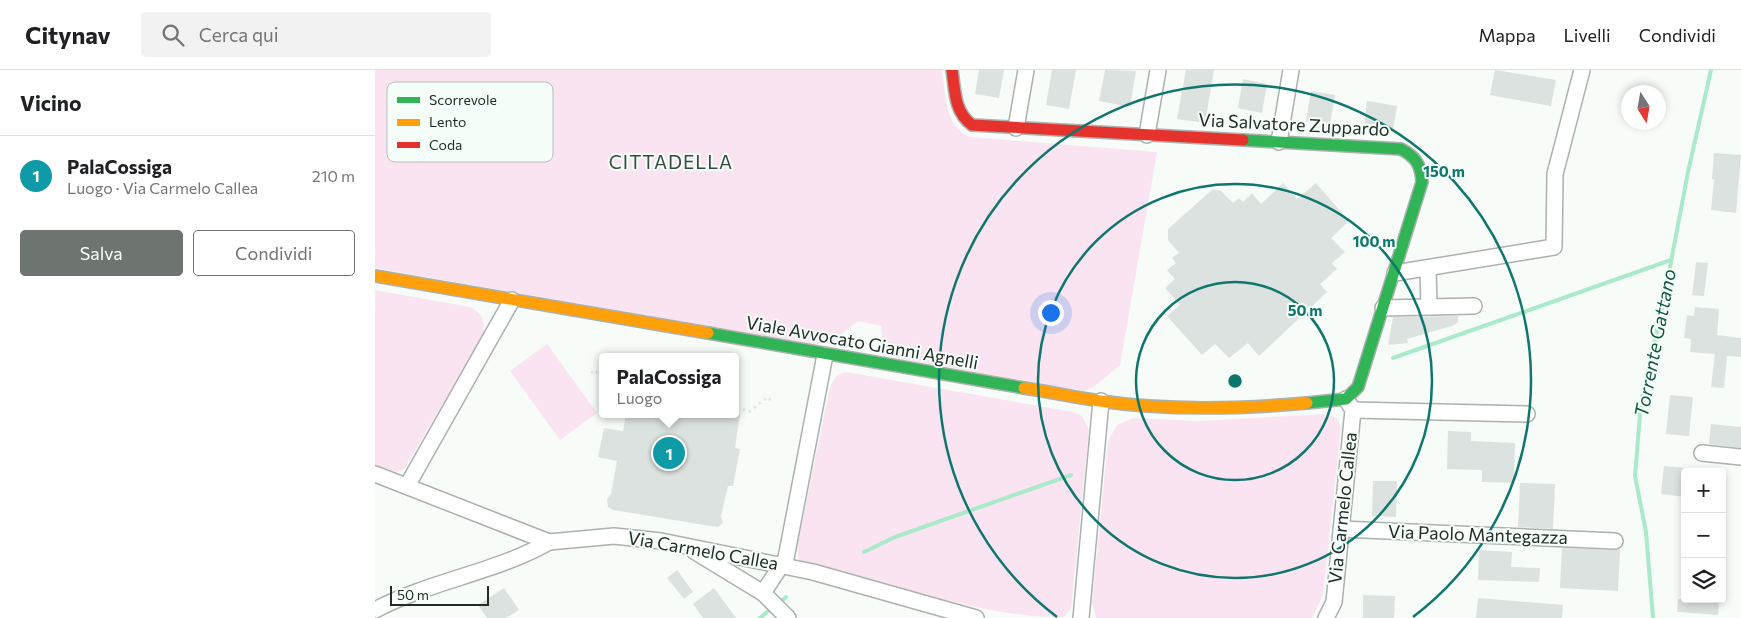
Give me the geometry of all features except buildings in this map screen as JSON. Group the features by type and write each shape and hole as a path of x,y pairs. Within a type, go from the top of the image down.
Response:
{"street":[{"name":"Via Salvatore Zuppardo","path":"952,70 959,113 964,121 972,125 1401,149 1413,155 1421,165 1422,182 1359,387 1349,404"},
{"path":"1016,128 1026,70"},
{"path":"1147,135 1158,70"},
{"path":"1279,142 1291,70"},
{"path":"1395,274 1554,247 1555,174 1582,70"},
{"path":"1428,268 1429,307"},
{"name":"Viale Avvocato Gianni Agnelli","path":"375,276 1101,401 1148,406 1234,408 1349,404"},
{"path":"407,486 512,300"},
{"path":"1383,308 1474,306"},
{"path":"763,593 776,571 782,565 788,549 825,355"},
{"path":"1081,618 1101,401"},
{"path":"1349,404 1527,414"},
{"name":"Via Carmelo Callea","path":"1325,618 1334,602 1349,404"},
{"path":"1702,453 1741,457"},
{"name":"Via Carmelo Callea","path":"375,474 549,542 614,536 661,541 848,580 977,618"},
{"name":"Via Paolo Mantegazza","path":"1341,529 1615,541"},
{"path":"375,610 425,587 532,552 549,542"},
{"path":"689,546 699,555 763,593 788,618"}],"path":[{"path":"591,373 595,370 599,376"},
{"path":"743,409 749,412 768,397 771,401"}],"shaded area":[{"path":"375,70 942,70 946,99 951,117 961,132 970,137 1157,152 1120,365 1095,386 1084,391 896,358 883,346 881,326 858,321 835,339 814,345 375,268"},
{"path":"375,290 470,307 478,312 484,326 483,336 404,469 397,472 375,465"},
{"path":"547,344 597,413 560,440 510,371"},
{"path":"846,372 1073,412 1082,416 1089,430 1071,609 1064,617 1024,615 983,608 799,561 797,548 830,387 837,375"},
{"path":"1326,414 1337,418 1341,427 1323,595 1312,618 1096,618 1092,603 1108,441 1117,425 1133,418 1200,421"}],"waterway":[{"name":"Torrente Gattano","path":"1653,618 1646,532 1635,476 1641,402 1711,70"},
{"path":"1393,358 1671,260"},
{"path":"864,552 895,537 1071,475"},
{"path":"778,604 786,597"},
{"path":"760,618 772,608"}],"traffic: fast":[{"path":"1243,140 1401,149 1414,158 1420,171 1422,182 1358,387 1346,399 1307,403"},
{"path":"708,333 1024,388"}],"traffic: slow":[{"path":"375,276 708,333"},
{"path":"1024,388 1100,401 1177,408 1230,408 1307,403"}],"traffic: jam":[{"path":"952,70 956,100 962,114 972,125 1243,140"}],"place":[{"name":"PalaCossiga","path":"669,453"}],"district":[{"name":"CITTADELLA","path":"671,162"}]}
